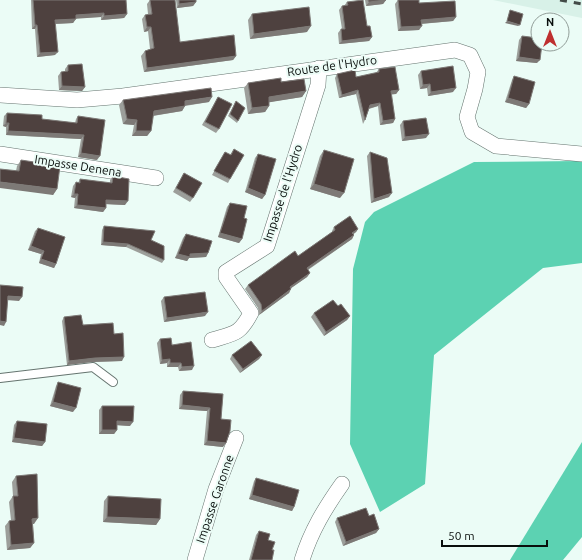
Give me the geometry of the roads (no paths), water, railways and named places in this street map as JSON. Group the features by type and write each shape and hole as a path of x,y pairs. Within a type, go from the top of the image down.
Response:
{"street":[{"name":"Route de l'Hydro","path":"0,95 77,100 108,97 455,50 470,55 478,72 467,117 472,132 496,146 582,154"},
{"name":"Impasse de l'Hydro","path":"212,340 234,334 243,328 251,313 226,277 226,272 267,246 318,85 319,68"},
{"name":"Impasse Denena","path":"0,154 156,178"},
{"name":"Impasse Garonne","path":"194,560 216,489 236,438"},
{"path":"302,560 308,539 321,514 342,484"}],"lane":[{"path":"0,378 93,367 113,382"}],"railway":[{"path":"560,0 582,4"}]}
